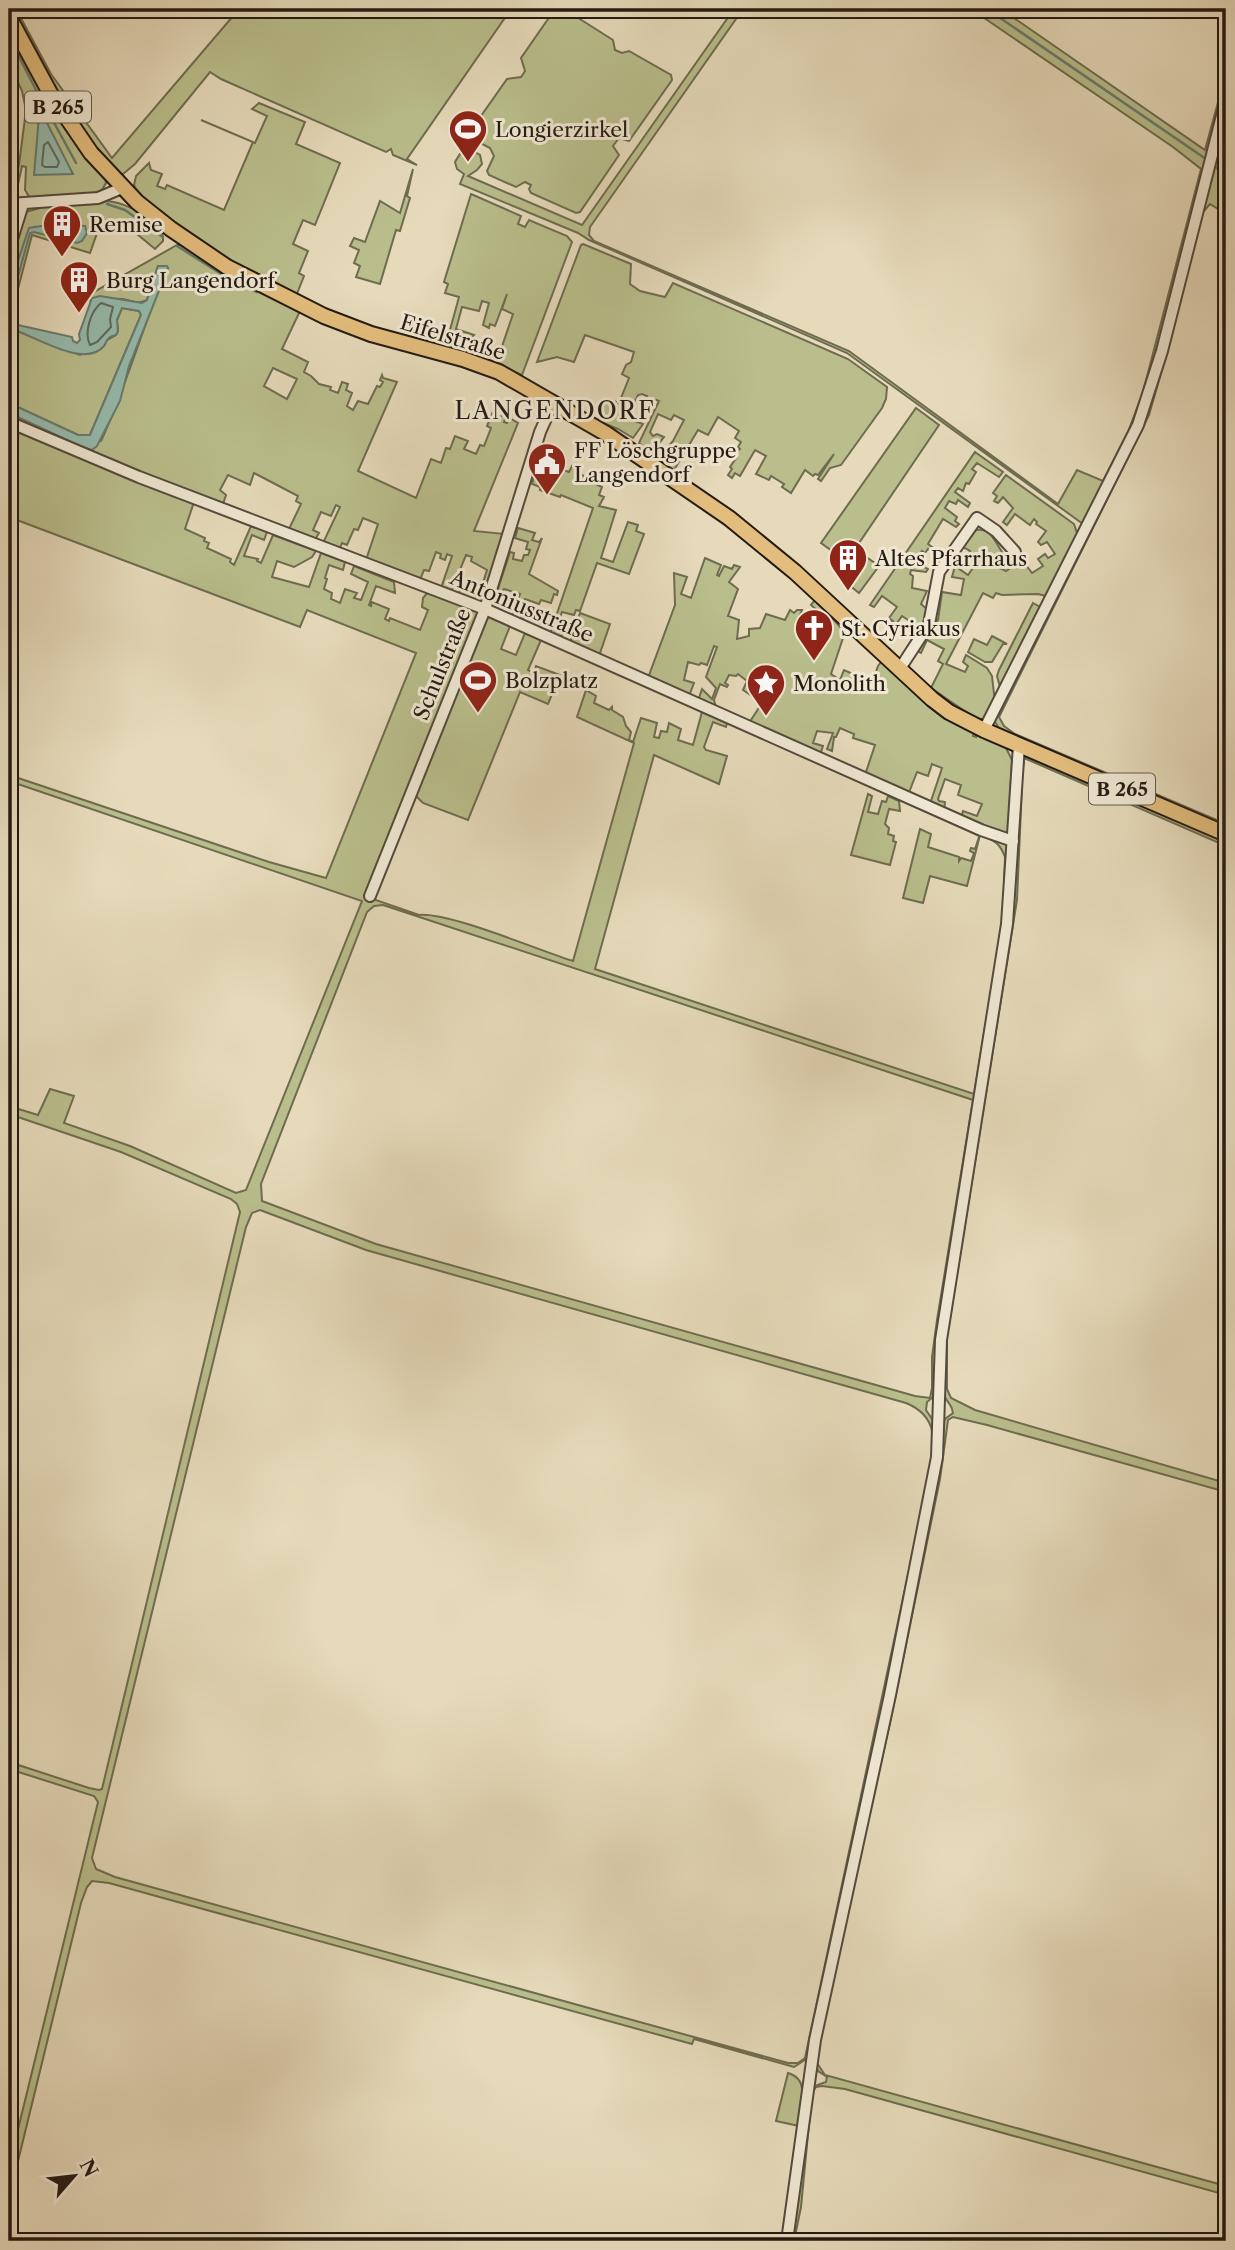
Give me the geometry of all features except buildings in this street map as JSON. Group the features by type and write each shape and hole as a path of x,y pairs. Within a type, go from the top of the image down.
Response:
{"main road":[{"name":"Eifelstraße","path":"9,18 60,110 91,153 143,208 178,234 227,267 279,295 345,325 488,368 514,379 622,443 729,517 795,572 898,670 949,712 984,730"},
{"name":"B 265","path":"984,730 1226,834"}],"street":[{"path":"984,730 1138,425 1162,351 1226,100"},
{"path":"9,204 99,198 122,188"},
{"path":"9,249 23,204"},
{"name":"Schulstraße","path":"370,896 485,608 540,432 552,403"},
{"name":"Antoniusstraße","path":"9,422 92,459 485,608 981,830 1013,841"},
{"path":"898,670 929,624 939,572 977,517 996,531 1015,552"},
{"path":"787,2241 814,2040 890,1695 939,1444 938,1386 941,1340 1005,936 1019,745"}],"green space":[{"path":"10,9 16,9 51,74 112,158 239,9 511,9 407,159 417,165 393,155 391,149 386,152 210,72 135,164 123,174 119,174 72,117"},
{"path":"555,9 564,9 613,40 615,50 622,53 629,51 671,75 672,80 629,141 619,138 613,146 619,155 580,212 576,213 531,193 531,185 525,182 516,187 489,175 487,171 494,156 490,148 467,136 507,79 521,77 525,71 521,58"},
{"path":"734,9 743,9 590,227 589,235 594,241 849,351 1058,504 1077,470 1103,481 1128,432 1143,392 1201,169 971,9 1001,9 1205,150 1226,73 1226,89 1143,407 1083,524 847,353 589,240 578,233 460,184 464,174 457,169 455,162 460,154 473,151 480,155 482,164 468,176 582,225"},
{"path":"9,28 105,178 106,183 100,193 30,198 25,190 26,167 22,166 17,189 9,198 19,165 26,110 22,91 9,63"},
{"path":"259,103 305,122 296,144 340,163 315,225 303,220 293,244 308,251 299,273 304,276 296,296 181,230 143,199 134,185 136,176 149,163 151,170 162,174 157,186 165,189 167,185 224,210 253,142 255,143 267,116 252,109"},
{"path":"1226,110 1226,124 1219,149 1226,157 1226,214 1210,204 1203,212 1149,415 999,717 1004,726 1015,734 1226,824 1226,829 1000,730 994,720 1135,438"},
{"path":"413,169 407,196 410,198 400,231 396,230 380,284 356,277 360,266 354,263 359,250 350,246 354,238 365,242 380,201 400,213"},
{"path":"471,194 521,216 518,224 525,227 529,220 567,236 572,242 522,375 496,364 513,314 502,309 507,294 495,326 490,324 489,328 483,325 489,303 482,301 479,311 462,307 456,329 474,335 463,345 447,341 459,297 445,293 448,284 444,282"},
{"path":"107,201 124,205 151,220 158,226 163,241 155,249 132,230 102,219 90,253 32,235 12,312 9,311 9,258 25,212 44,207"},
{"path":"583,244 631,264 630,284 640,291 665,297 673,283 848,359 887,387 882,408 841,465 830,468 821,481 818,479 834,454 818,475 813,476 805,470 791,493 782,487 784,484 771,476 769,480 756,474 766,456 755,450 740,476 735,473 732,478 728,475 737,457 734,454 740,449 738,447 741,442 735,438 739,431 718,417 708,435 698,430 674,470 657,459 673,441 684,420 674,415 671,420 658,414 650,432 653,436 657,434 664,437 651,454 639,443 659,401 654,399 651,405 644,402 647,396 638,395 630,411 626,410 623,417 643,424 633,438 598,421 607,398 619,403 629,378 622,374 626,365 631,362 634,352 585,335 574,362 557,357 537,362"},
{"path":"177,245 183,245 221,271 300,311 282,349 308,362 304,372 319,384 331,387 330,390 338,393 342,382 348,384 346,390 352,393 347,406 353,410 358,401 368,404 377,386 380,387 383,382 380,380 382,375 383,378 397,382 358,471 416,498 431,459 441,463 446,448 450,449 455,436 468,441 464,449 476,454 480,445 484,446 491,428 487,426 494,409 493,414 498,418 506,416 504,422 507,423 509,418 518,423 474,531 505,534 484,597 476,602 458,595 464,581 475,585 471,591 474,595 479,595 487,570 466,555 451,592 441,588 452,556 447,554 445,560 436,552 429,571 424,570 420,580 366,560 378,524 363,518 358,530 354,529 347,545 342,543 339,550 323,543 340,507 336,505 331,516 321,512 313,530 319,533 316,538 289,529 301,504 296,501 298,496 254,473 250,485 228,475 220,490 226,495 223,504 210,502 9,420 9,413 82,447 101,441 168,268 158,266 147,300 144,301 92,298 91,301 86,299 85,302 77,299 78,293 92,293","holes":["273,368 297,379 287,399 264,386"]},
{"path":"122,308 139,311 141,315 90,435 78,435 9,403 9,328 80,355 116,335 117,320"},
{"path":"916,408 939,425 855,549 879,566 859,593 837,575 845,562 842,559 839,563 830,554 832,551 821,543"},
{"path":"9,425 194,502 185,529 205,538 204,541 209,543 207,548 231,559 230,562 234,565 251,526 267,532 264,540 252,535 244,556 258,559 261,563 273,535 316,551 312,557 294,567 277,561 272,577 309,587 321,553 345,562 343,570 329,565 325,578 324,589 332,593 331,599 340,603 345,589 357,593 354,598 361,600 368,582 351,574 354,566 394,582 395,593 376,586 369,605 371,606 372,602 389,609 385,619 389,621 390,618 420,630 428,610 422,607 423,598 428,592 475,608 478,614 367,897 419,915 472,925 573,961 634,743 577,717 586,690 596,696 594,703 609,710 612,707 612,710 623,717 631,732 629,740 633,742 641,718 657,723 654,737 659,738 661,731 667,732 669,723 681,729 678,740 693,745 702,712 727,723 726,727 713,722 704,747 727,756 719,784 654,755 595,969 974,1094 1003,918 1003,852 996,843 980,835 967,886 930,876 923,903 903,898 920,829 931,834 928,847 959,857 959,861 961,858 971,861 974,853 970,851 971,848 975,849 980,834 1005,843 1007,846 1004,923 933,1397 927,1402 926,1410 934,1422 933,1447 931,1427 926,1418 906,1403 366,1250 260,1210 252,1213 246,1227 92,1858 96,1869 115,1877 788,2063 798,2063 805,2058 933,1450 932,1472 808,2058 794,2067 694,2039 692,2044 109,1883 92,1881 81,1903 9,2198 9,2166 98,1802 94,1796 9,1769 9,1762 89,1788 102,1789 240,1212 231,1199 121,1152 9,1114 9,1106 38,1115 50,1089 74,1096 64,1123 130,1146 236,1193 246,1190 362,901 9,781 9,775 269,862 326,878 416,653 307,610 300,627 9,517","holes":["383,905 973,1100 932,1357 930,1398 915,1396 376,1244 262,1201 261,1184 367,912 374,906"]},
{"path":"975,452 1003,472 999,477 977,463 972,469 976,472 969,484 966,483 963,491 958,488 955,492 970,503 968,507 958,500 956,504 949,501 945,508 957,517 955,521 959,524 956,527 943,519 928,544 939,552 936,555 928,549 925,553 922,551 915,562 928,569 926,572 911,570 910,574 913,576 912,588 927,591 921,604 928,610 926,622 913,640 910,637 917,626 902,616 894,627 890,624 893,621 889,618 897,607 882,596 874,607 870,605"},
{"path":"539,461 569,472 572,466 587,479 590,475 595,478 593,483 602,487 599,495 604,497 599,506 616,510 601,558 613,562 628,522 638,525 636,531 644,534 629,574 597,563 580,611 576,610 574,615 562,612 556,628 564,631 560,639 550,634 593,508 540,490 540,487 532,484"},
{"path":"1006,475 1074,524 1078,536 1050,597 1038,594 996,593 993,598 983,593 946,664 965,672 968,666 963,662 966,655 987,668 992,676 995,703 987,717 978,720 931,688 943,664 938,661 944,649 927,640 921,653 917,651 938,620 942,592 961,595 964,579 952,577 955,566 968,575 977,562 968,555 970,551 963,547 976,530 985,531 992,536 1002,552 994,565 1006,571 1022,560 1032,573 1043,566 1038,559 1045,554 1048,558 1055,554 1047,542 1041,545 1038,542 1046,531 1036,524 1034,519 1030,525 1015,514 1007,525 1003,522 1013,508 1003,497 998,503 994,501 997,496 993,493"},
{"path":"518,528 535,533 532,540 539,542 542,538 529,574 558,591 551,603 541,600 539,604 525,599 520,614 525,616 523,622 512,617 520,594 516,593 513,597 514,592 504,589 499,598 498,606 503,608 501,612 496,610 493,604 510,552 514,553 513,559 522,561 530,550 526,549 528,542 515,538"},
{"path":"705,558 721,565 717,575 719,576 724,566 732,569 734,565 740,567 729,582 738,589 728,616 739,620 737,639 749,636 749,629 760,628 766,614 785,620 790,610 794,613 802,610 800,615 810,623 819,612 811,605 815,600 845,632 831,674 840,680 844,670 853,674 850,685 853,687 855,681 871,686 882,661 931,707 949,720 974,731 973,736 976,737 977,732 1005,746 1012,760 1008,832 1003,835 961,818 963,811 977,816 982,804 958,795 961,785 945,779 938,799 945,802 944,811 930,804 942,768 932,764 928,776 917,772 908,795 865,775 875,745 853,738 854,734 840,728 834,737 832,751 827,749 833,733 817,731 813,743 823,746 820,755 749,723 762,703 743,690 747,681 738,674 729,675 725,683 727,687 720,684 714,700 716,708 698,701 702,689 712,699 716,688 706,677 717,647 714,646 707,665 688,662 684,680 694,683 689,696 648,678 675,605 674,573 687,577 681,594 691,598"},
{"path":"1033,603 1042,608 1000,687 997,676 999,670"},
{"path":"580,613 610,624 599,656 570,643"},
{"path":"488,616 510,626 501,649 516,655 525,633 541,640 528,670 534,673 536,666 560,675 548,704 520,692 468,820 423,803 415,795"},
{"path":"992,636 1007,644 1003,644 992,662 985,662 968,652 974,639 987,645"},
{"path":"1027,756 1226,840 1226,846 1024,758"},
{"path":"1024,758 1022,778 1019,775"},
{"path":"1022,785 1017,900 947,1337 947,1389 951,1398 975,1410 1226,1483 1226,1492 987,1425 953,1417 948,1420 940,1479 891,1718 820,2038 817,2063 825,2075 1226,2186 1226,2195 845,2089 822,2086 816,2087 812,2093 801,2207 794,2241 790,2241 811,2093 817,2085 826,2082 827,2077 818,2071 815,2061 943,1424 953,1413 942,1387 942,1353 1007,950 1018,786"},
{"path":"868,794 872,796 868,812 878,814 882,801 886,802 888,796 899,801 900,811 889,809 885,824 889,828 888,834 894,836 893,841 896,842 890,865 851,855"},
{"path":"788,2073 800,2081 802,2088 799,2126 776,2121"}],"water":[{"path":"43,115 73,174 34,175 39,116"},
{"path":"54,224 85,226 87,233 82,241 77,243 30,233 9,309 9,287 29,228"},
{"path":"158,266 168,268 129,366 120,401 97,446 92,450 82,447 9,413 9,403 78,435 90,435 141,315 139,311 122,308 117,320 116,335 95,352 84,354 44,343 9,328 9,323 72,337 77,343 92,298 100,296 142,303 147,300"}],"waterway":[{"path":"987,9 1206,159"},
{"path":"9,37 37,92"},
{"path":"46,108 76,163"},
{"path":"1213,164 1226,178"},
{"path":"107,204 125,210 163,237"},
{"path":"177,246 226,277 257,292"}],"place":[{"name":"Longierzirkel","path":"468,163"},
{"name":"Remise","path":"62,258"},
{"name":"Burg Langendorf","path":"79,314"},
{"name":"FF Löschgruppe Langendorf","path":"547,496"},
{"name":"Altes Pfarrhaus","path":"848,592"},
{"name":"St. Cyriakus","path":"814,662"},
{"name":"Bolzplatz","path":"478,714"},
{"name":"Monolith","path":"766,717"}],"district":[{"name":"LANGENDORF","path":"555,410"}]}
